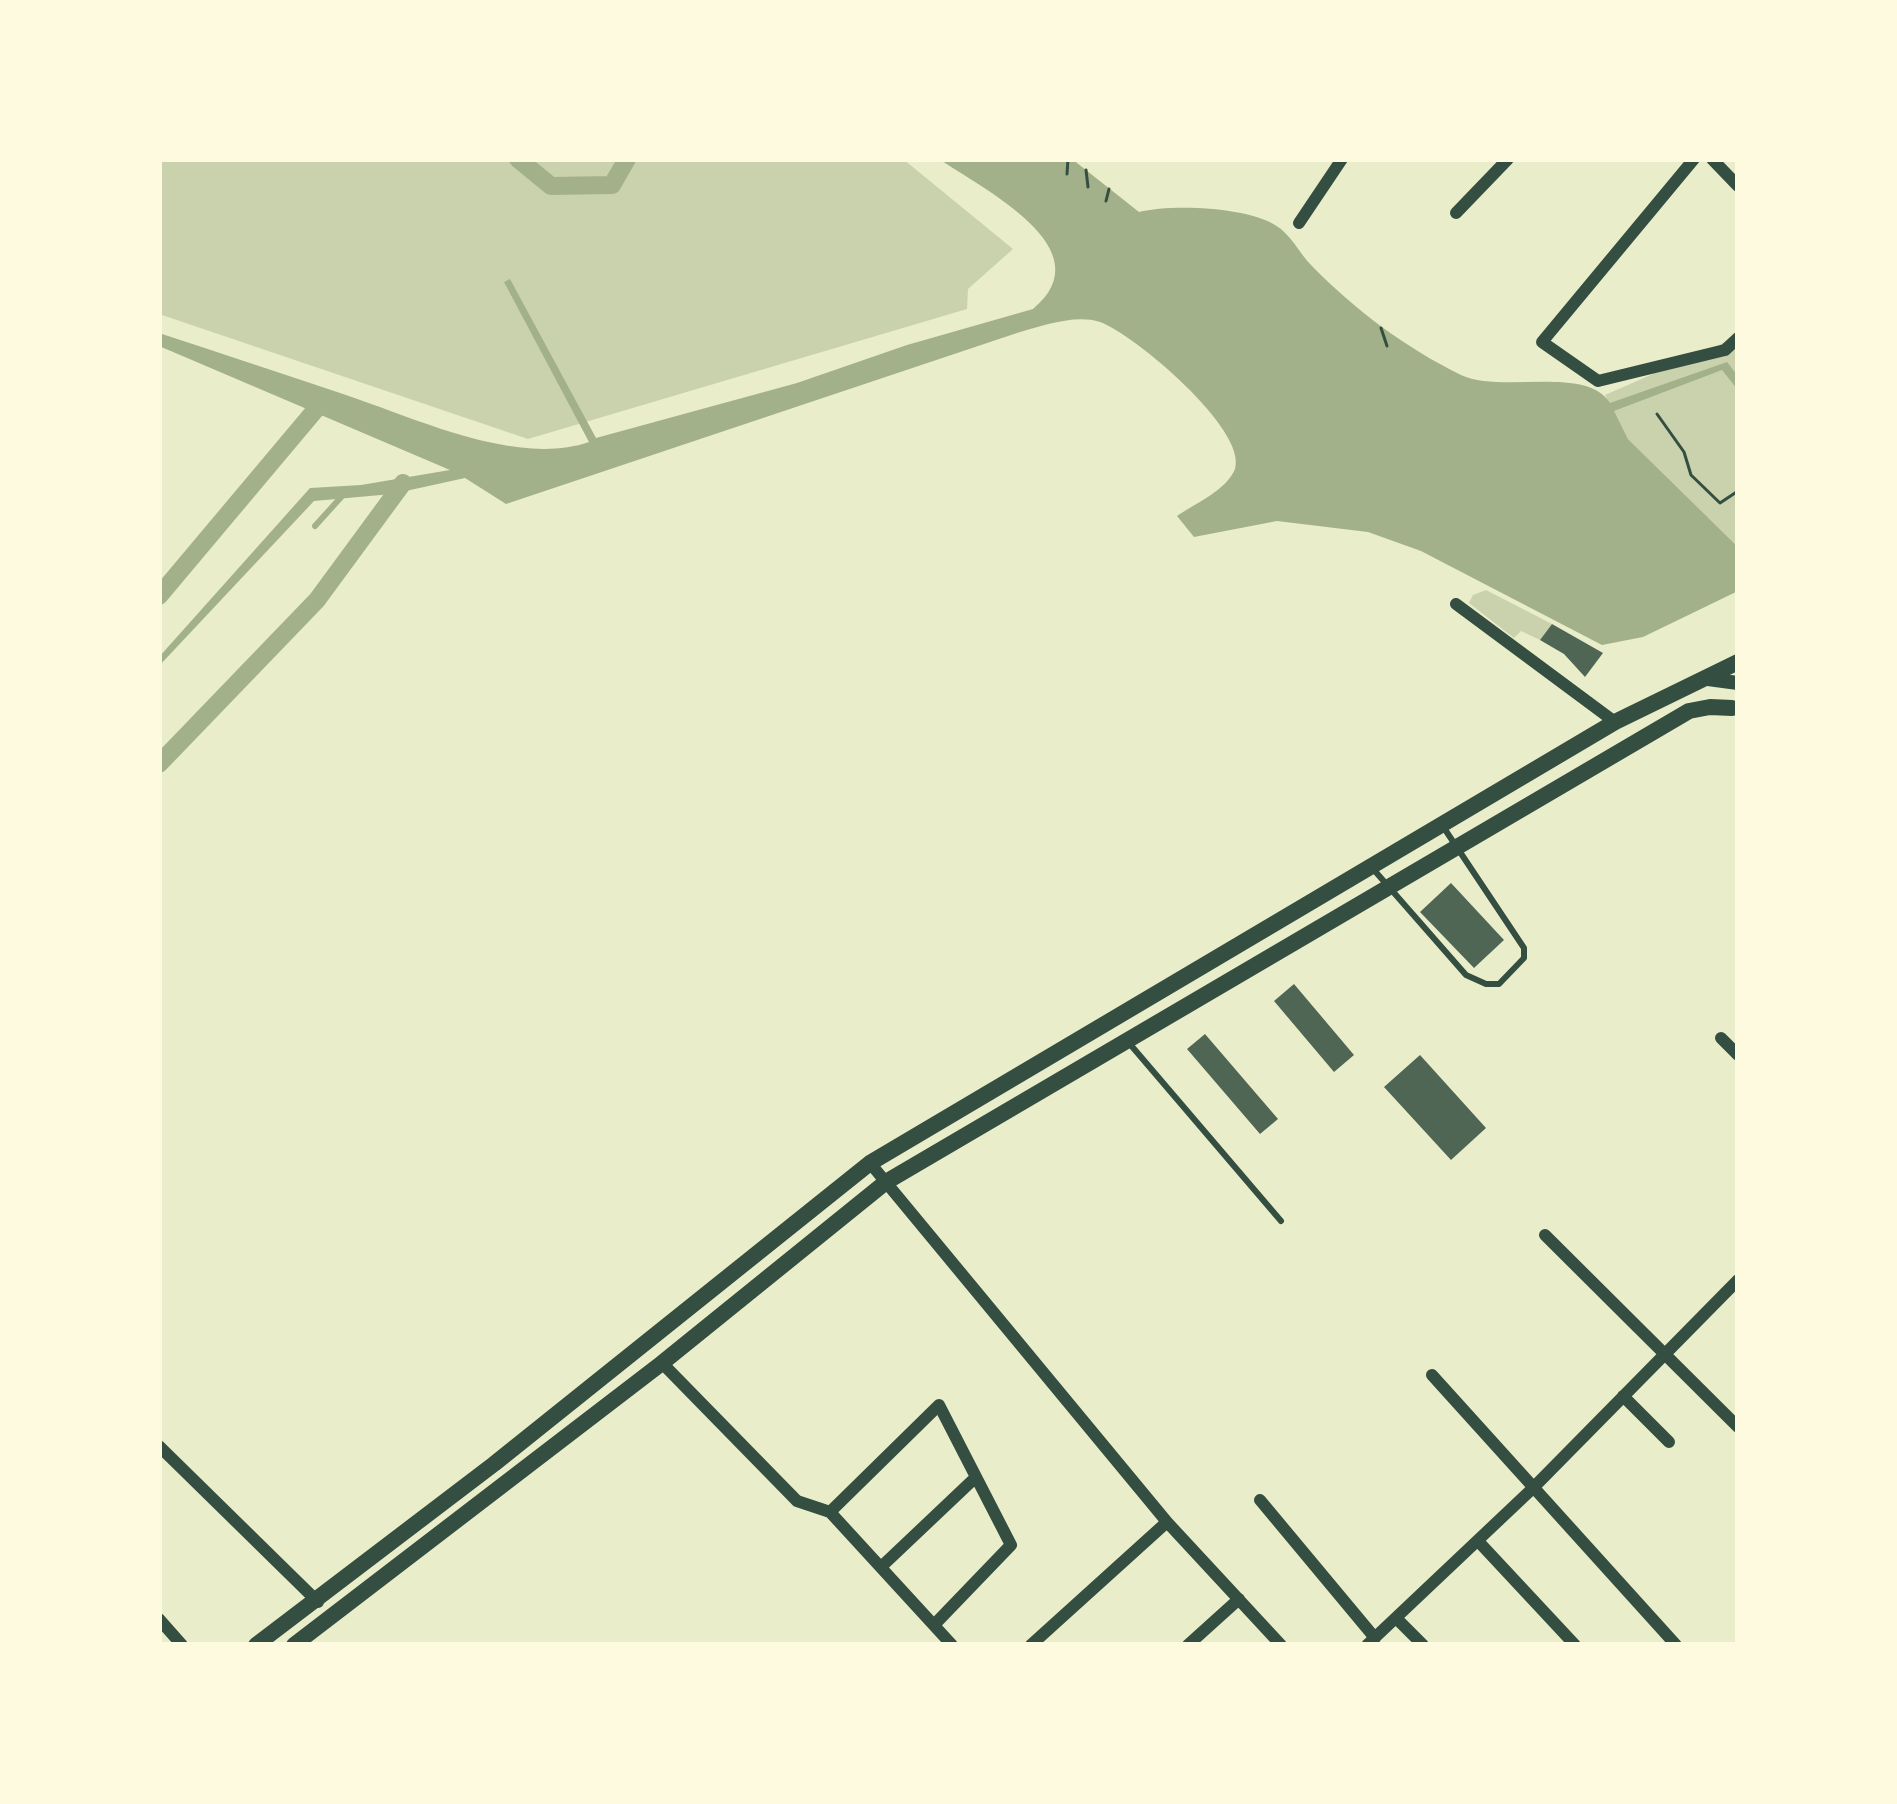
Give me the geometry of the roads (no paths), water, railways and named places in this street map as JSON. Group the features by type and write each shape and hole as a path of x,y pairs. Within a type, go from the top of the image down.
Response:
{"main road":[{"path":"256,1645 494,1464 870,1163 1615,722 1738,662"},
{"path":"294,1645 662,1363 886,1182 1689,712 1735,710"},
{"path":"1110,1019 1126,1040"},
{"path":"989,1089 1003,1113"},
{"path":"806,1212 821,1232"},
{"path":"718,1282 735,1303"},
{"path":"494,1464 508,1481"}],"street":[{"path":"1299,223 1342,159"},
{"path":"1456,213 1508,159"},
{"path":"1694,159 1542,342 1598,381 1725,350 1738,338"},
{"path":"1712,159 1738,186"},
{"path":"1456,604 1615,722"},
{"path":"1703,679 1738,683"},
{"path":"1721,1038 1738,1055"},
{"path":"870,1163 1167,1522 1281,1645"},
{"path":"1545,1235 1738,1427"},
{"path":"1260,1500 1371,1641 1532,1490 1738,1280"},
{"path":"662,1363 796,1501 830,1512 952,1645"},
{"path":"1432,1376 1676,1645"},
{"path":"1623,1396 1669,1442"},
{"path":"830,1512 939,1406 1012,1545 934,1624"},
{"path":"159,1446 317,1602"},
{"path":"881,1567 976,1477"},
{"path":"1031,1645 1167,1522"},
{"path":"1478,1540 1575,1645"},
{"path":"1188,1645 1239,1599"},
{"path":"1396,1618 1423,1645"},
{"path":"159,1619 182,1645"}],"lane":[{"path":"1372,866 1466,975 1499,984 1524,958 1524,948 1442,825"},
{"path":"1126,1040 1281,1221"}],"waterway":[{"path":"518,159 551,186 612,185 627,159"},
{"path":"159,596 322,402"},
{"path":"159,764 317,600 403,483"},
{"path":"315,526 343,495"}]}
